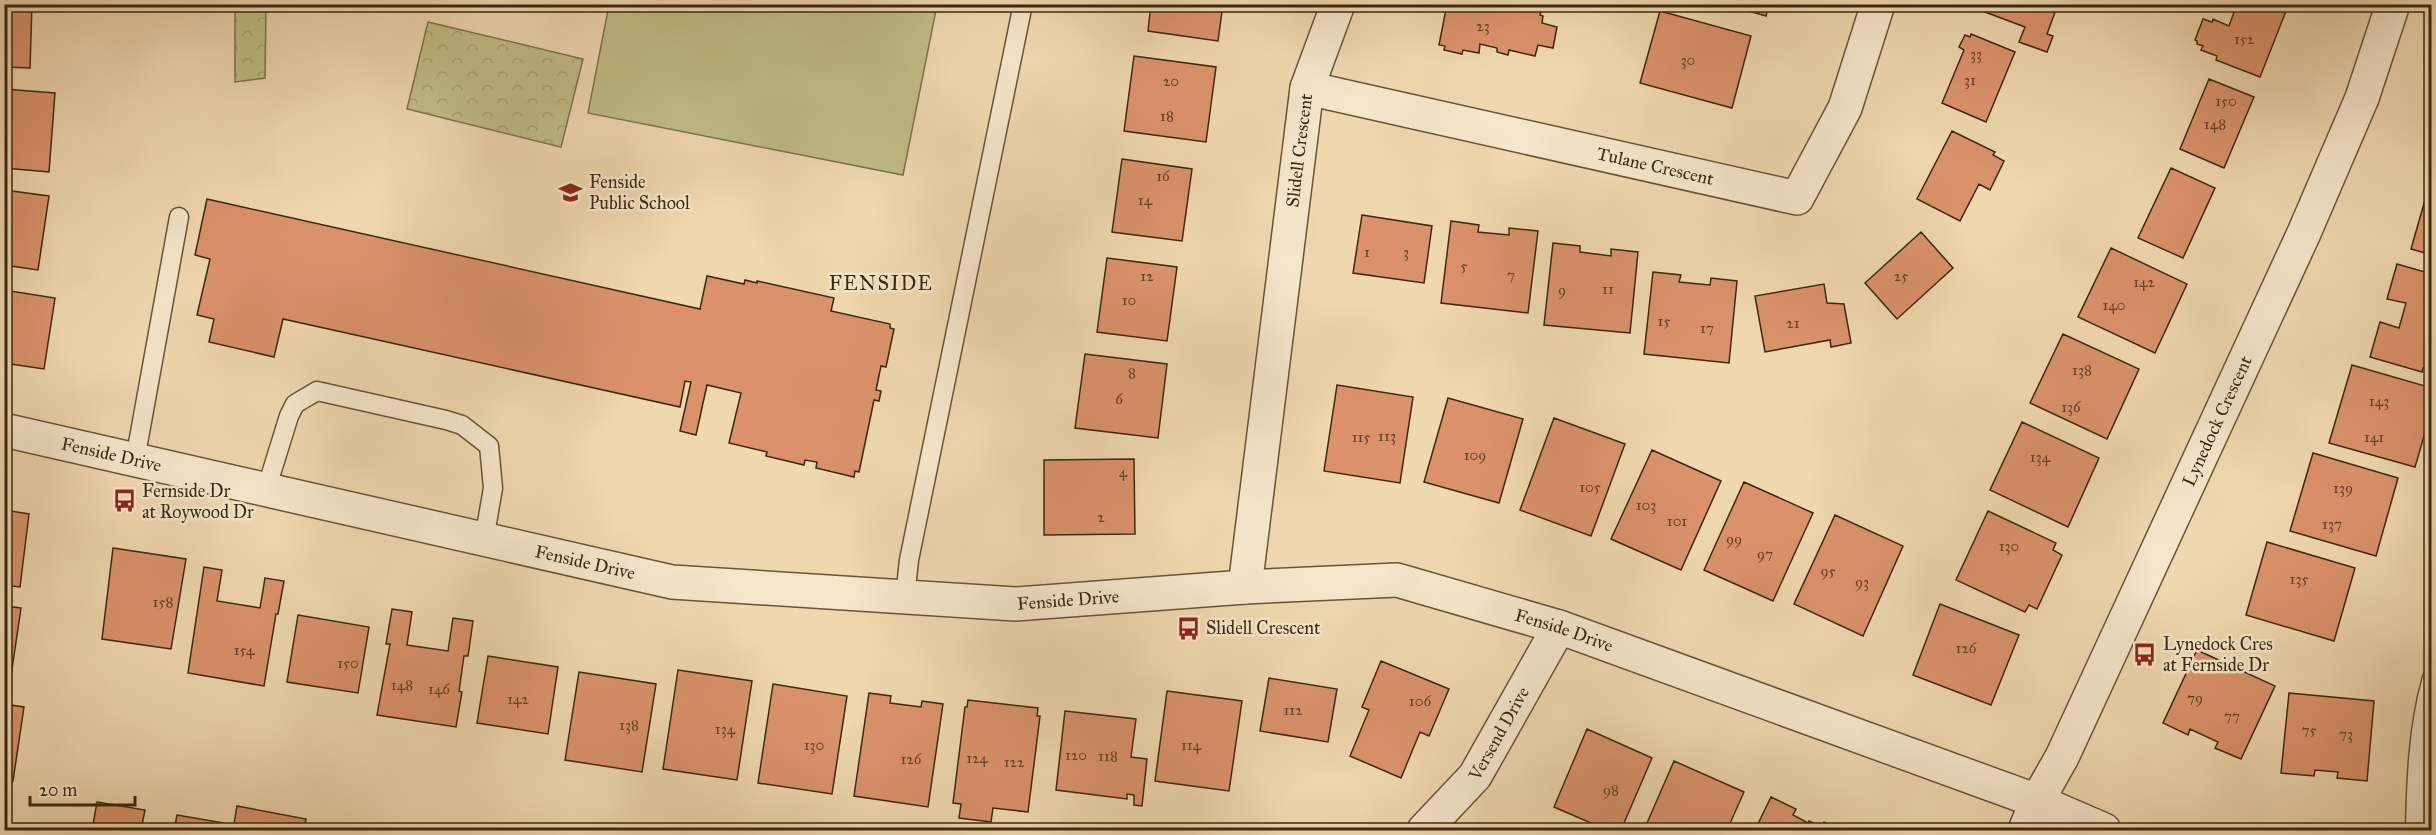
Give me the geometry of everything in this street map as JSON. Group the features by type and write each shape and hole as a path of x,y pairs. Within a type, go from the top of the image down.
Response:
{"street":[{"name":"Slidell Crescent","path":"1245,587 1307,88 1338,4"},
{"name":"Tulane Crescent","path":"1307,88 1797,198 1845,108 1878,4"},
{"name":"Lynedock Crescent","path":"2031,816 2062,757 2304,233 2362,98 2393,4"},
{"name":"Fenside Drive","path":"4,430 672,582 1015,604 1245,587 1397,580 1559,627 2031,816 2104,831"},
{"name":"Versend Drive","path":"1424,831 1475,776 1559,627"}],"lane":[{"path":"905,597 912,548 1023,4"},
{"path":"135,460 179,217"},
{"path":"266,490 289,416 295,404 317,391 446,420 462,425 489,446 493,488 484,540"},
{"path":"2415,831 2423,710 2432,678"}],"green space":[{"path":"235,5 266,5 265,78 235,82"},
{"path":"609,5 937,5 903,175 588,113"},
{"path":"428,22 583,59 561,147 407,109"}],"building":[{"path":"4,4 32,4 30,68 4,67"},
{"path":"1151,4 1223,4 1218,41 1148,31"},
{"path":"1447,4 1518,4 1541,11 1542,23 1557,27 1553,48 1538,45 1535,56 1509,50 1508,55 1497,52 1497,48 1480,44 1479,53 1463,50 1462,54 1444,50 1445,46 1439,45"},
{"path":"1725,4 1769,4 1766,16"},
{"path":"1979,4 2058,4 2047,34 2053,36 2047,52 2019,42 2025,27 1977,9"},
{"path":"2237,4 2288,6 2260,77 2216,60 2217,56 2201,50 2203,46 2197,44 2195,40 2203,19 2212,22 2213,19 2229,26"},
{"path":"1660,11 1751,36 1732,108 1640,83"},
{"path":"1971,34 2015,52 1986,122 1942,103 1964,50 1959,47 1965,35 1970,37"},
{"path":"1134,56 1216,67 1206,142 1124,131"},
{"path":"2209,79 2254,97 2224,168 2180,149"},
{"path":"4,89 55,93 49,172 4,168"},
{"path":"1952,131 1995,152 1993,155 2004,161 1990,190 1979,184 1960,221 1917,199"},
{"path":"1122,159 1192,169 1182,241 1112,232"},
{"path":"2171,168 2215,188 2183,258 2138,238"},
{"path":"2432,179 2432,255 2411,249"},
{"path":"4,190 49,196 38,270 4,265"},
{"path":"207,199 700,309 707,276 744,284 745,280 757,283 757,281 834,298 831,311 890,324 890,328 894,329 886,367 881,366 876,390 881,391 879,401 874,400 859,472 855,471 854,477 816,468 817,462 805,460 804,465 766,456 767,452 729,443 741,393 707,385 696,435 680,431 691,382 685,381 680,407 283,319 274,357 209,342 214,319 197,315 210,259 195,255"},
{"path":"1362,215 1432,226 1424,283 1353,273"},
{"path":"1451,221 1479,225 1478,232 1509,235 1509,228 1538,231 1528,313 1441,303"},
{"path":"1921,232 1953,268 1897,319 1865,283"},
{"path":"1553,243 1580,246 1580,252 1611,256 1611,249 1638,252 1630,333 1544,325"},
{"path":"2111,248 2187,284 2155,353 2078,317"},
{"path":"1107,258 1177,267 1167,341 1097,332"},
{"path":"2397,264 2432,274 2432,370 2423,368 2422,372 2370,357 2380,322 2399,328 2406,303 2387,299"},
{"path":"1653,272 1681,275 1679,282 1710,285 1711,278 1737,281 1729,363 1644,354"},
{"path":"1824,284 1827,303 1844,304 1851,343 1831,347 1830,340 1765,352 1755,296"},
{"path":"4,290 55,298 44,369 4,363"},
{"path":"2063,334 2139,369 2107,439 2030,403"},
{"path":"1085,354 1167,364 1158,438 1075,428"},
{"path":"2352,365 2432,388 2432,409 2415,467 2329,443"},
{"path":"1337,385 1413,397 1400,483 1324,471"},
{"path":"1448,398 1523,419 1499,503 1424,482"},
{"path":"1554,418 1625,444 1591,536 1520,510"},
{"path":"2022,422 2099,458 2068,527 1990,490"},
{"path":"1652,450 1721,481 1681,570 1611,539"},
{"path":"2313,453 2398,478 2376,556 2290,531"},
{"path":"1134,459 1135,534 1044,535 1044,460"},
{"path":"1744,482 1813,513 1773,601 1704,570"},
{"path":"4,510 29,514 20,587 4,585"},
{"path":"1988,511 2056,543 2053,550 2062,555 2037,609 2029,605 2025,612 1956,580"},
{"path":"1835,515 1903,546 1863,636 1794,604"},
{"path":"2267,542 2355,568 2334,641 2246,615"},
{"path":"113,548 186,559 171,649 102,639"},
{"path":"204,567 222,570 217,601 260,608 265,578 284,581 264,686 188,673"},
{"path":"1940,604 2019,635 1991,705 1913,675"},
{"path":"4,606 21,608 10,683 4,682"},
{"path":"392,609 412,612 407,645 448,651 453,618 473,621 468,656 464,656 459,691 462,692 456,727 377,715 390,644 386,644"},
{"path":"298,615 369,627 358,693 287,682"},
{"path":"2197,650 2275,686 2241,759 2215,748 2218,742 2190,729 2188,735 2163,723"},
{"path":"488,656 558,667 548,734 477,723"},
{"path":"1381,661 1449,689 1429,736 1420,732 1401,778 1350,756 1369,710 1362,707"},
{"path":"678,670 752,681 737,780 663,769"},
{"path":"579,672 656,684 642,772 565,760"},
{"path":"1269,678 1337,689 1328,742 1260,731"},
{"path":"773,684 847,696 832,794 758,783"},
{"path":"1167,691 1242,701 1229,791 1155,781"},
{"path":"869,693 891,696 890,703 921,707 922,701 943,704 928,807 854,796"},
{"path":"2289,693 2374,701 2367,781 2337,778 2338,772 2315,770 2314,776 2281,773"},
{"path":"968,700 1038,708 1037,716 1040,716 1028,812 993,808 991,822 959,818 961,804 953,803 965,707 967,707"},
{"path":"4,704 24,707 13,781 4,780"},
{"path":"1065,711 1136,719 1131,757 1147,759 1142,806 1134,805 1134,795 1127,794 1127,799 1056,790"},
{"path":"1587,729 1652,758 1621,830 1607,830 1554,807"},
{"path":"1674,761 1744,792 1727,830 1644,830"},
{"path":"1771,797 1796,809 1793,815 1808,823 1809,821 1822,827 1824,822 1840,830 1755,830"},
{"path":"97,802 145,810 141,830 92,830"},
{"path":"237,806 306,819 304,830 233,830"},
{"path":"177,815 224,823 222,830 174,830"}],"place":[{"name":"Fenside Public School","path":"571,192"},
{"name":"Fernside Dr at Roywood Dr","path":"124,501"},
{"name":"Slidell Crescent","path":"1188,628"},
{"name":"Lynedock Cres at Fernside Dr","path":"2145,654"}],"district":[{"name":"FENSIDE","path":"881,283"}]}
